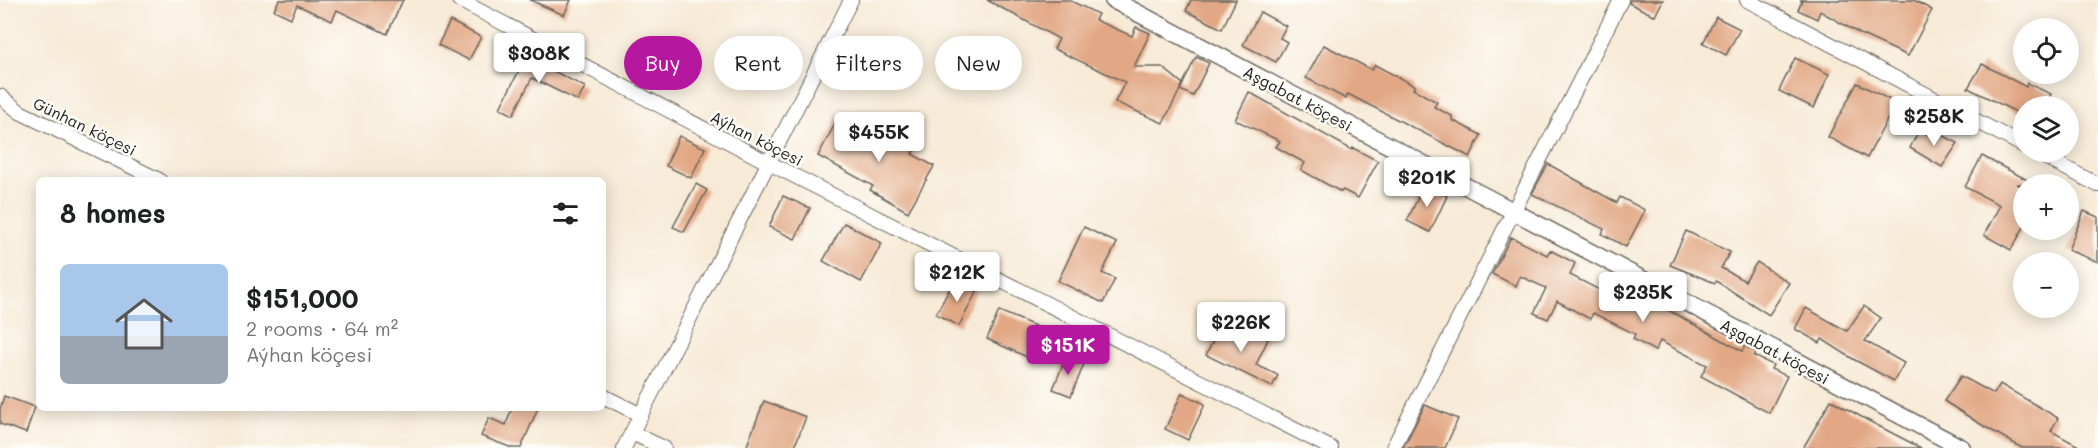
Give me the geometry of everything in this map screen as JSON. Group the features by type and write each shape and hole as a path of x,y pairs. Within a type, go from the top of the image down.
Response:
{"street":[{"name":"Aýhan köçesi","path":"459,0 769,163 1330,448"},
{"path":"624,448 851,0"},
{"name":"Aşgabat köçesi","path":"1113,0 1962,448"},
{"path":"1393,448 1511,211 1620,0"},
{"path":"1747,0 2013,140"},
{"name":"Günhan köçesi","path":"0,96 20,112 153,177"},
{"path":"2053,162 2098,185"},
{"path":"606,398 641,415"},
{"path":"632,433 664,448"}],"building":[{"path":"279,0 403,0 387,34 337,10 332,21 297,5 291,18 274,10"},
{"path":"530,0 571,0 564,15"},
{"path":"987,0 1069,0 1098,14 1095,20 1132,36 1136,27 1150,33 1134,67 1162,67 1183,84 1163,123 1115,102 1125,82 1054,49 1059,39"},
{"path":"1191,0 1236,0 1222,29 1186,11"},
{"path":"1630,0 1663,0 1655,16 1629,3"},
{"path":"1800,0 1914,0 1932,10 1908,56 1860,34 1820,11 1817,19 1798,10 1802,1"},
{"path":"1260,12 1286,26 1280,38 1287,42 1276,62 1243,45"},
{"path":"1716,17 1740,29 1726,55 1703,43"},
{"path":"450,21 481,37 469,60 438,45"},
{"path":"1324,45 1372,70 1375,65 1415,86 1413,89 1437,102 1434,107 1452,116 1452,120 1481,135 1470,157 1348,94 1346,99 1306,78"},
{"path":"526,57 585,87 578,101 532,78 513,115 500,108"},
{"path":"1196,57 1209,63 1193,96 1180,90"},
{"path":"1795,58 1829,74 1814,108 1779,91"},
{"path":"1982,64 2013,80 2013,84 2026,87 2029,84 2051,94 2050,96 2013,96 2013,110 1968,88"},
{"path":"1857,83 1896,103 1867,158 1828,137"},
{"path":"1249,92 1352,150 1353,148 1378,161 1358,198 1343,190 1341,192 1301,170 1305,163 1276,147 1280,141 1235,120"},
{"path":"838,118 894,148 905,130 921,139 912,154 934,166 908,212 870,190 873,186 818,156"},
{"path":"1919,130 1933,137 1936,132 1958,143 1942,167 1910,148"},
{"path":"679,136 705,148 691,178 666,166"},
{"path":"1982,156 2016,174 2013,174 2013,240 2017,240 2011,250 1984,235 2000,205 1965,187"},
{"path":"1548,164 1617,203 1620,197 1645,210 1626,247 1602,234 1604,229 1532,194"},
{"path":"696,184 707,190 684,232 673,227"},
{"path":"1424,185 1447,196 1430,232 1407,221"},
{"path":"783,196 810,208 795,239 769,227"},
{"path":"2084,211 2098,217 2098,262 2079,254 2079,252 2068,250 2072,240 2079,240 2079,223"},
{"path":"844,223 882,243 861,282 823,261"},
{"path":"1084,227 1117,243 1102,273 1115,279 1103,303 1058,281"},
{"path":"1686,231 1730,252 1721,268 1745,281 1757,262 1789,283 1769,315 1716,281 1715,283 1670,265"},
{"path":"1511,237 1547,255 1550,250 1575,263 1570,275 1617,299 1623,285 1742,351 1745,346 1756,352 1754,356 1773,365 1771,369 1787,376 1769,413 1701,376 1707,365 1660,341 1655,351 1633,339 1635,334 1593,313 1590,319 1557,301 1548,319 1534,313 1546,288 1520,276 1516,286 1492,274"},
{"path":"955,279 977,291 959,326 936,314"},
{"path":"1864,306 1881,318 1865,341 1904,363 1894,381 1822,339 1820,343 1795,329 1806,308 1847,331"},
{"path":"999,311 1040,328 1027,357 987,339"},
{"path":"1222,323 1250,337 1254,332 1268,339 1256,365 1278,375 1272,387 1206,355"},
{"path":"1066,357 1084,364 1071,396 1053,389"},
{"path":"1961,376 1994,394 2000,384 2058,418 2051,431 2082,448 2022,448 1977,422 1944,401"},
{"path":"1182,393 1205,404 1188,440 1165,429"},
{"path":"4,396 35,407 26,433 0,424 0,409"},
{"path":"1831,400 1867,420 1921,448 1803,448"},
{"path":"764,401 806,417 794,448 746,448"},
{"path":"1425,405 1458,419 1445,448 1403,448"},
{"path":"511,411 537,411 521,448 512,448 481,436 489,418 506,425"}]}
